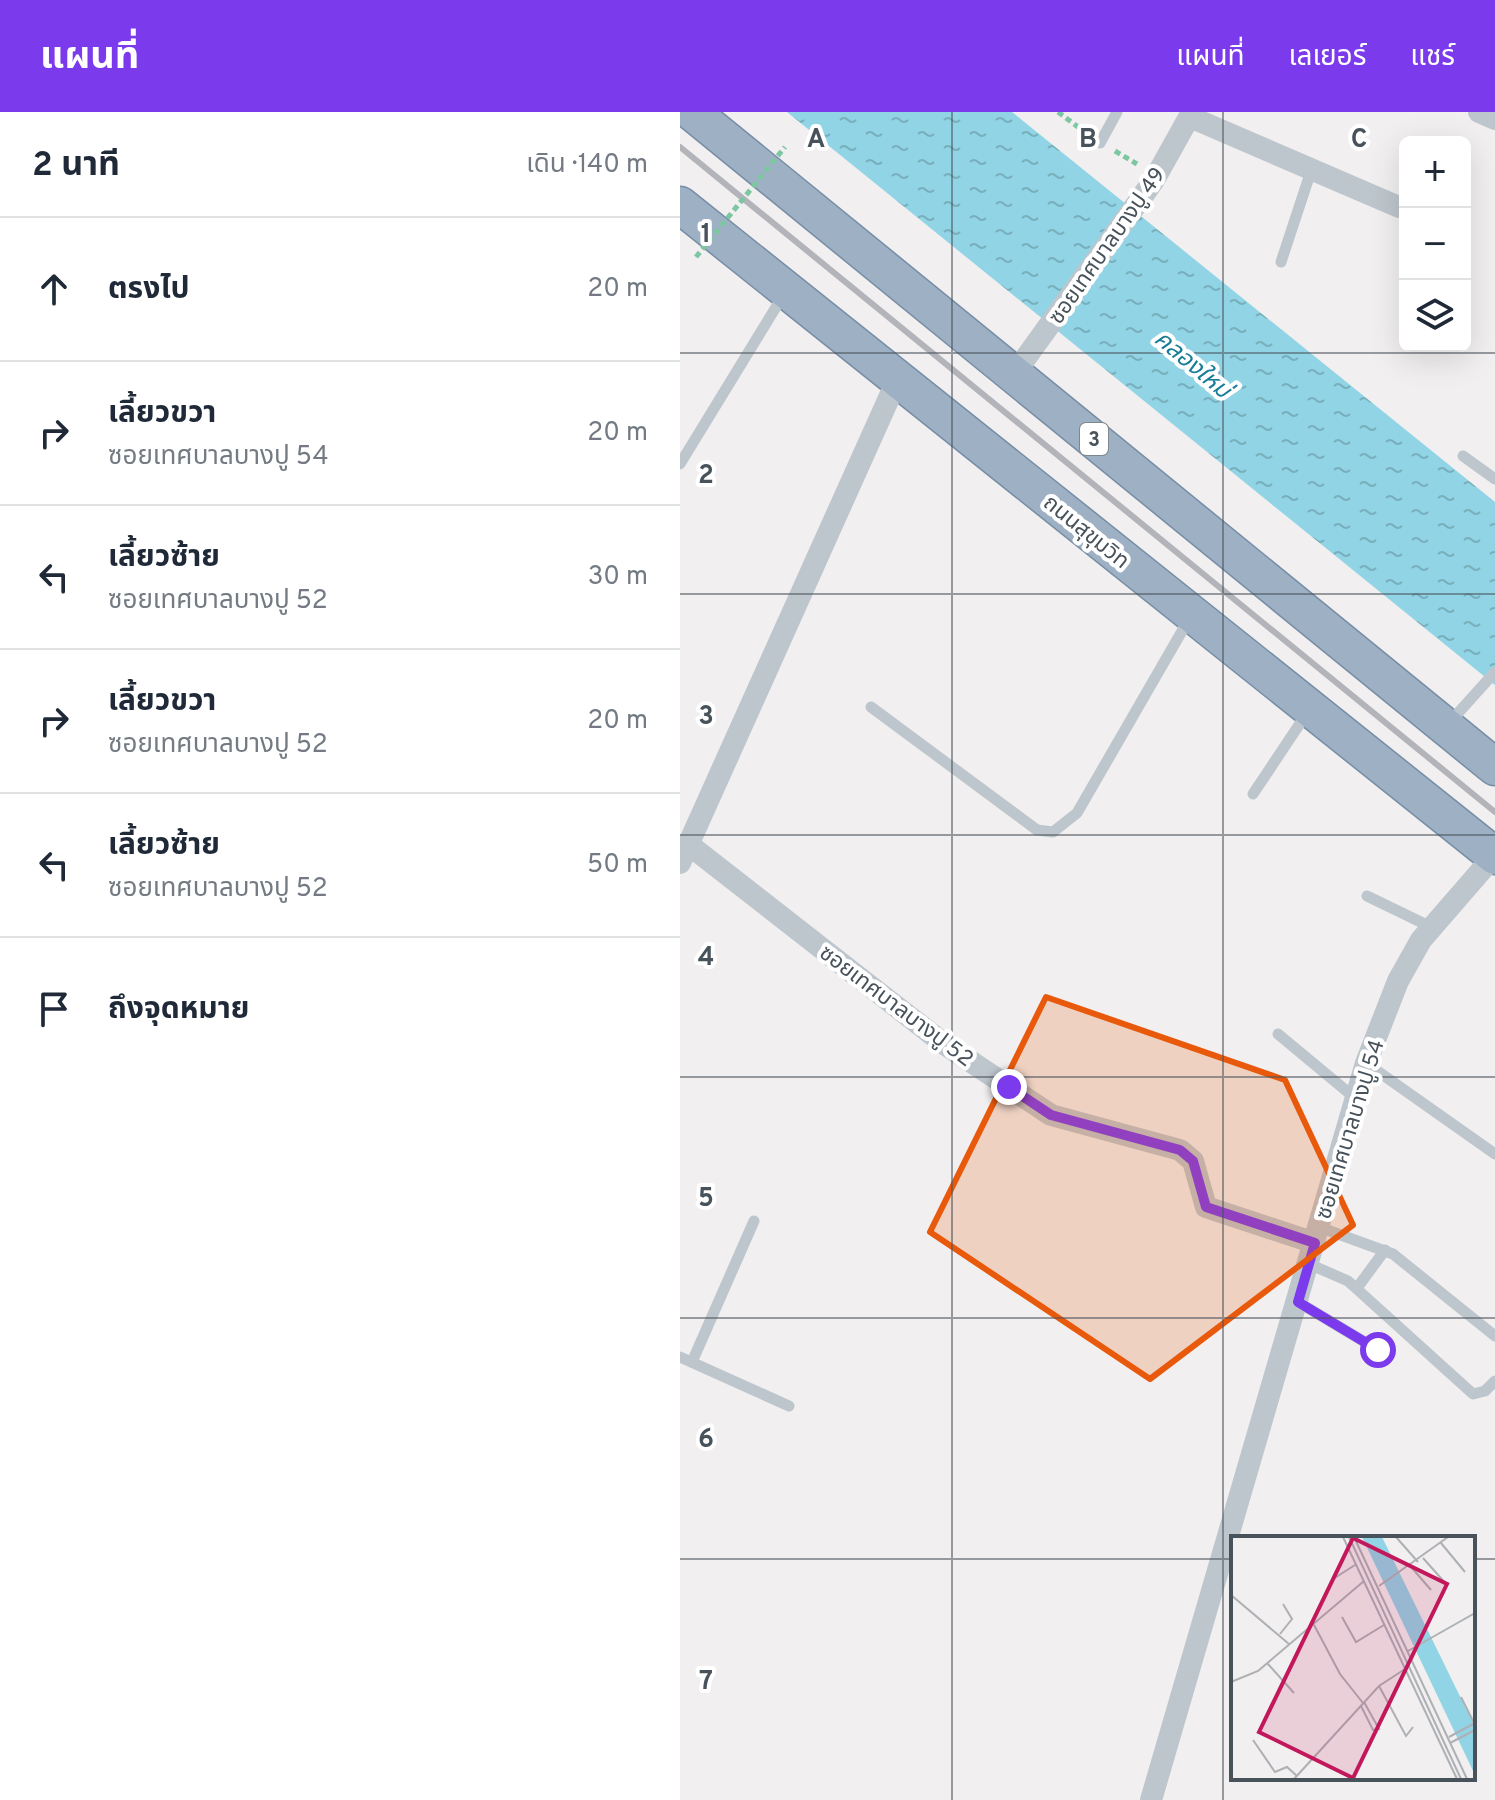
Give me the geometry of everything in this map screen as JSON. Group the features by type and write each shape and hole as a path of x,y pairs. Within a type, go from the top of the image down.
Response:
{"highway":[{"name":"3","path":"692,112 1495,767"},
{"name":"ถนนสุขุมวิท","path":"680,205 1495,856"}],"street":[{"path":"1479,112 1495,119"},
{"name":"ซอยเทศบาลบางปู 49","path":"1014,374 1154,180 1191,115"},
{"path":"1191,115 1311,171 1399,207"},
{"name":"ซอยเทศบาลบางปู 52","path":"898,378 684,853 943,1043 1051,1115 1180,1150 1193,1161 1206,1207 1314,1245"},
{"name":"ซอยเทศบาลบางปู 54","path":"1151,1800 1366,1063 1398,981 1431,927 1495,856"}],"lane":[{"path":"1100,143 1117,112"},
{"path":"1281,262 1311,171"},
{"path":"680,464 786,289"},
{"path":"1463,456 1495,479"},
{"path":"871,707 1037,830 1053,832 1077,813 1191,615"},
{"path":"1445,727 1495,672"},
{"path":"1253,794 1310,709"},
{"path":"1367,896 1431,927"},
{"path":"1278,1034 1355,1098"},
{"path":"1366,1063 1495,1154"},
{"path":"692,1362 754,1221"},
{"path":"1314,1245 1385,1250 1416,1268 1495,1336"},
{"path":"1314,1245 1339,1276 1357,1288 1473,1394 1485,1391 1495,1381"},
{"path":"1357,1288 1385,1250"},
{"path":"1298,1302 1378,1350"},
{"path":"680,1357 789,1406"}],"path":[{"path":"696,257 785,147"}],"highlighted area":[{"path":"1046,997 1285,1080 1353,1225 1150,1379 930,1232"}],"water":[{"name":"คลองใหม่","path":"787,112 1012,112 1495,502 1495,685"}],"railway":[{"path":"680,147 1495,812"}],"route":[{"path":"1009,1087 1051,1115 1180,1150 1193,1161 1206,1207 1315,1243 1298,1302 1378,1350"}]}
